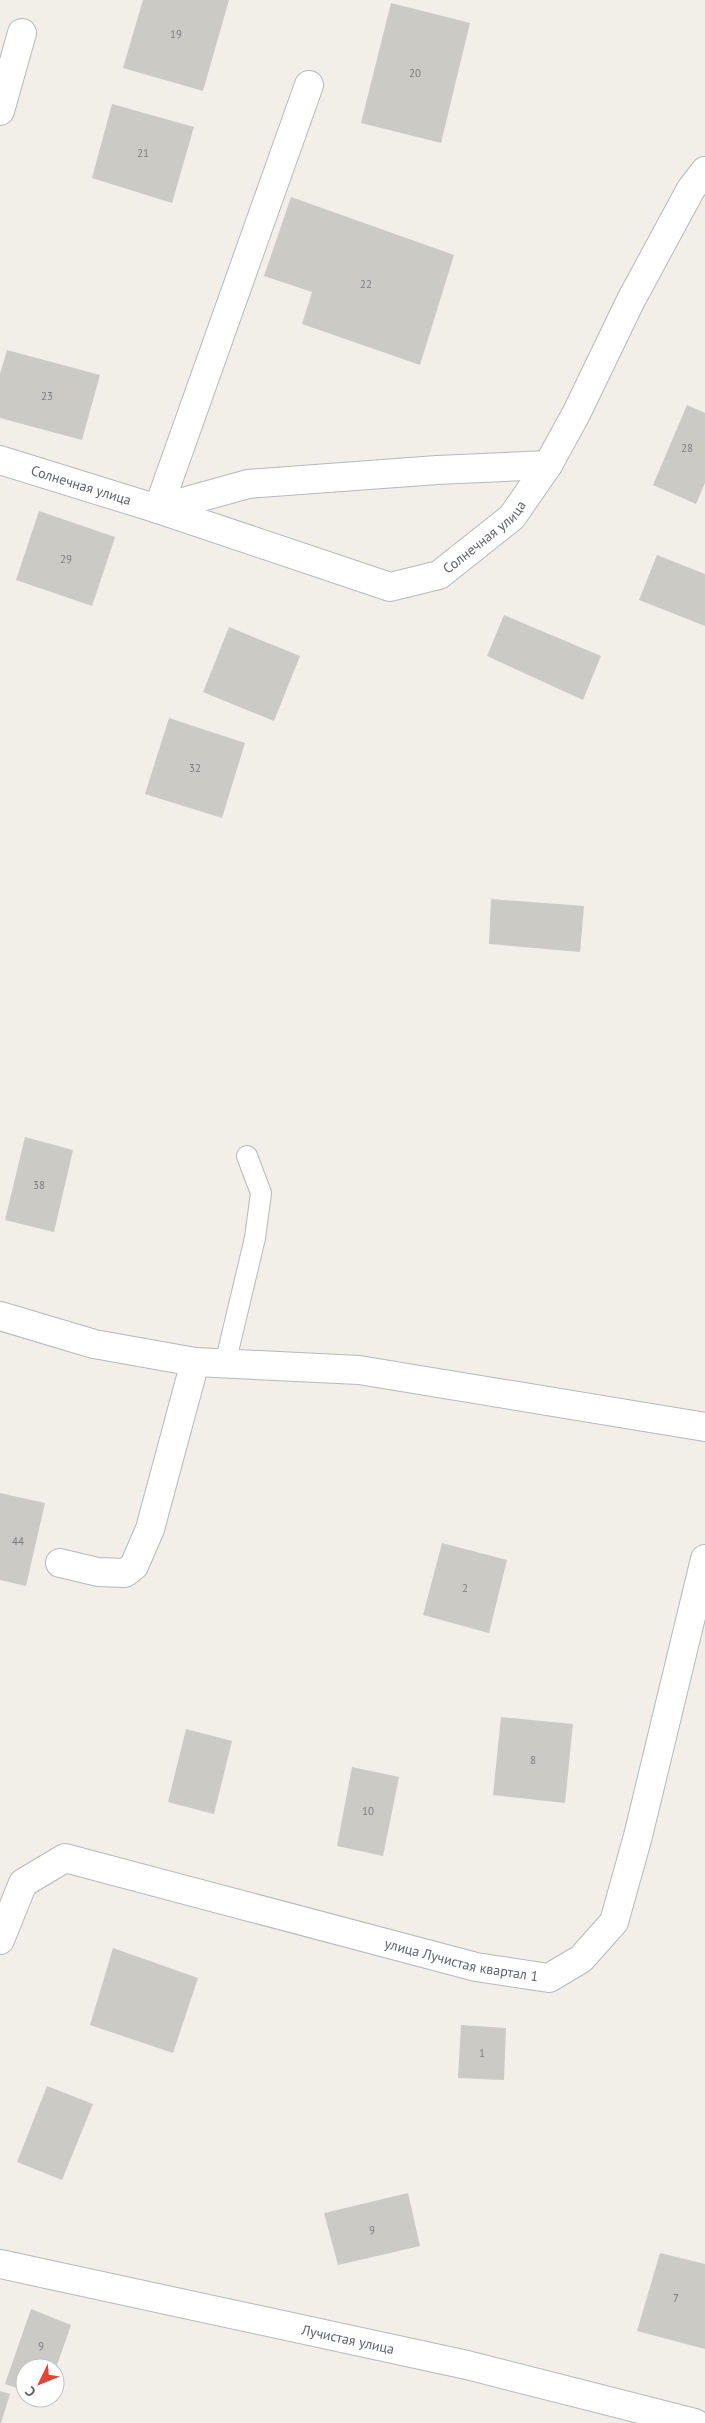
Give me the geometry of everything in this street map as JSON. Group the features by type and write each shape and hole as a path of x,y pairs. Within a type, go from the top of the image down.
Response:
{"street":[{"path":"0,111 22,33"},
{"path":"158,509 309,84"},
{"name":"Солнечная улица","path":"0,460 158,509 390,586 439,575 512,517 548,466 576,414 630,300 691,189 705,171"},
{"path":"158,509 248,484 437,470 548,466"},
{"path":"0,1316 94,1344 195,1362 359,1370 705,1427"},
{"path":"60,1563 98,1572 124,1573 134,1566 150,1529 195,1362"},
{"name":"улица Лучистая квартал 1","path":"0,1940 23,1883 65,1858 476,1967 549,1978 581,1959 614,1922 638,1836 705,1560"},
{"name":"Лучистая улица","path":"0,2264 467,2365 695,2423"}],"lane":[{"path":"225,1364 255,1238 261,1193 247,1156"}],"building":[{"path":"143,0 229,0 203,91 123,68"},
{"path":"391,3 470,23 441,143 361,123"},
{"path":"112,104 194,127 172,203 92,178"},
{"path":"291,197 454,255 420,365 302,324 312,292 264,276"},
{"path":"7,350 100,375 82,440 0,418 0,374"},
{"path":"687,405 705,413 705,483 696,504 653,485"},
{"path":"39,511 115,537 92,606 16,580"},
{"path":"657,555 705,574 705,626 639,600"},
{"path":"504,615 601,656 583,700 487,656"},
{"path":"229,627 300,656 274,721 203,692"},
{"path":"169,718 245,743 222,818 145,794"},
{"path":"491,899 584,906 580,952 489,944"},
{"path":"25,1137 73,1150 54,1232 5,1220"},
{"path":"0,1493 45,1503 26,1586 0,1580"},
{"path":"442,1543 507,1560 489,1633 423,1615"},
{"path":"501,1717 573,1724 565,1803 493,1795"},
{"path":"186,1729 232,1741 214,1814 168,1802"},
{"path":"352,1767 399,1777 383,1856 337,1846"},
{"path":"113,1948 198,1978 173,2053 90,2025"},
{"path":"461,2025 506,2028 504,2080 458,2078"},
{"path":"47,2086 93,2104 62,2180 17,2162"},
{"path":"408,2193 420,2246 338,2265 324,2213"},
{"path":"660,2253 705,2264 705,2349 637,2331"},
{"path":"31,2309 71,2325 59,2358 15,2358 15,2388 5,2384"},
{"path":"0,2391 10,2394 1,2423 0,2423"}]}
